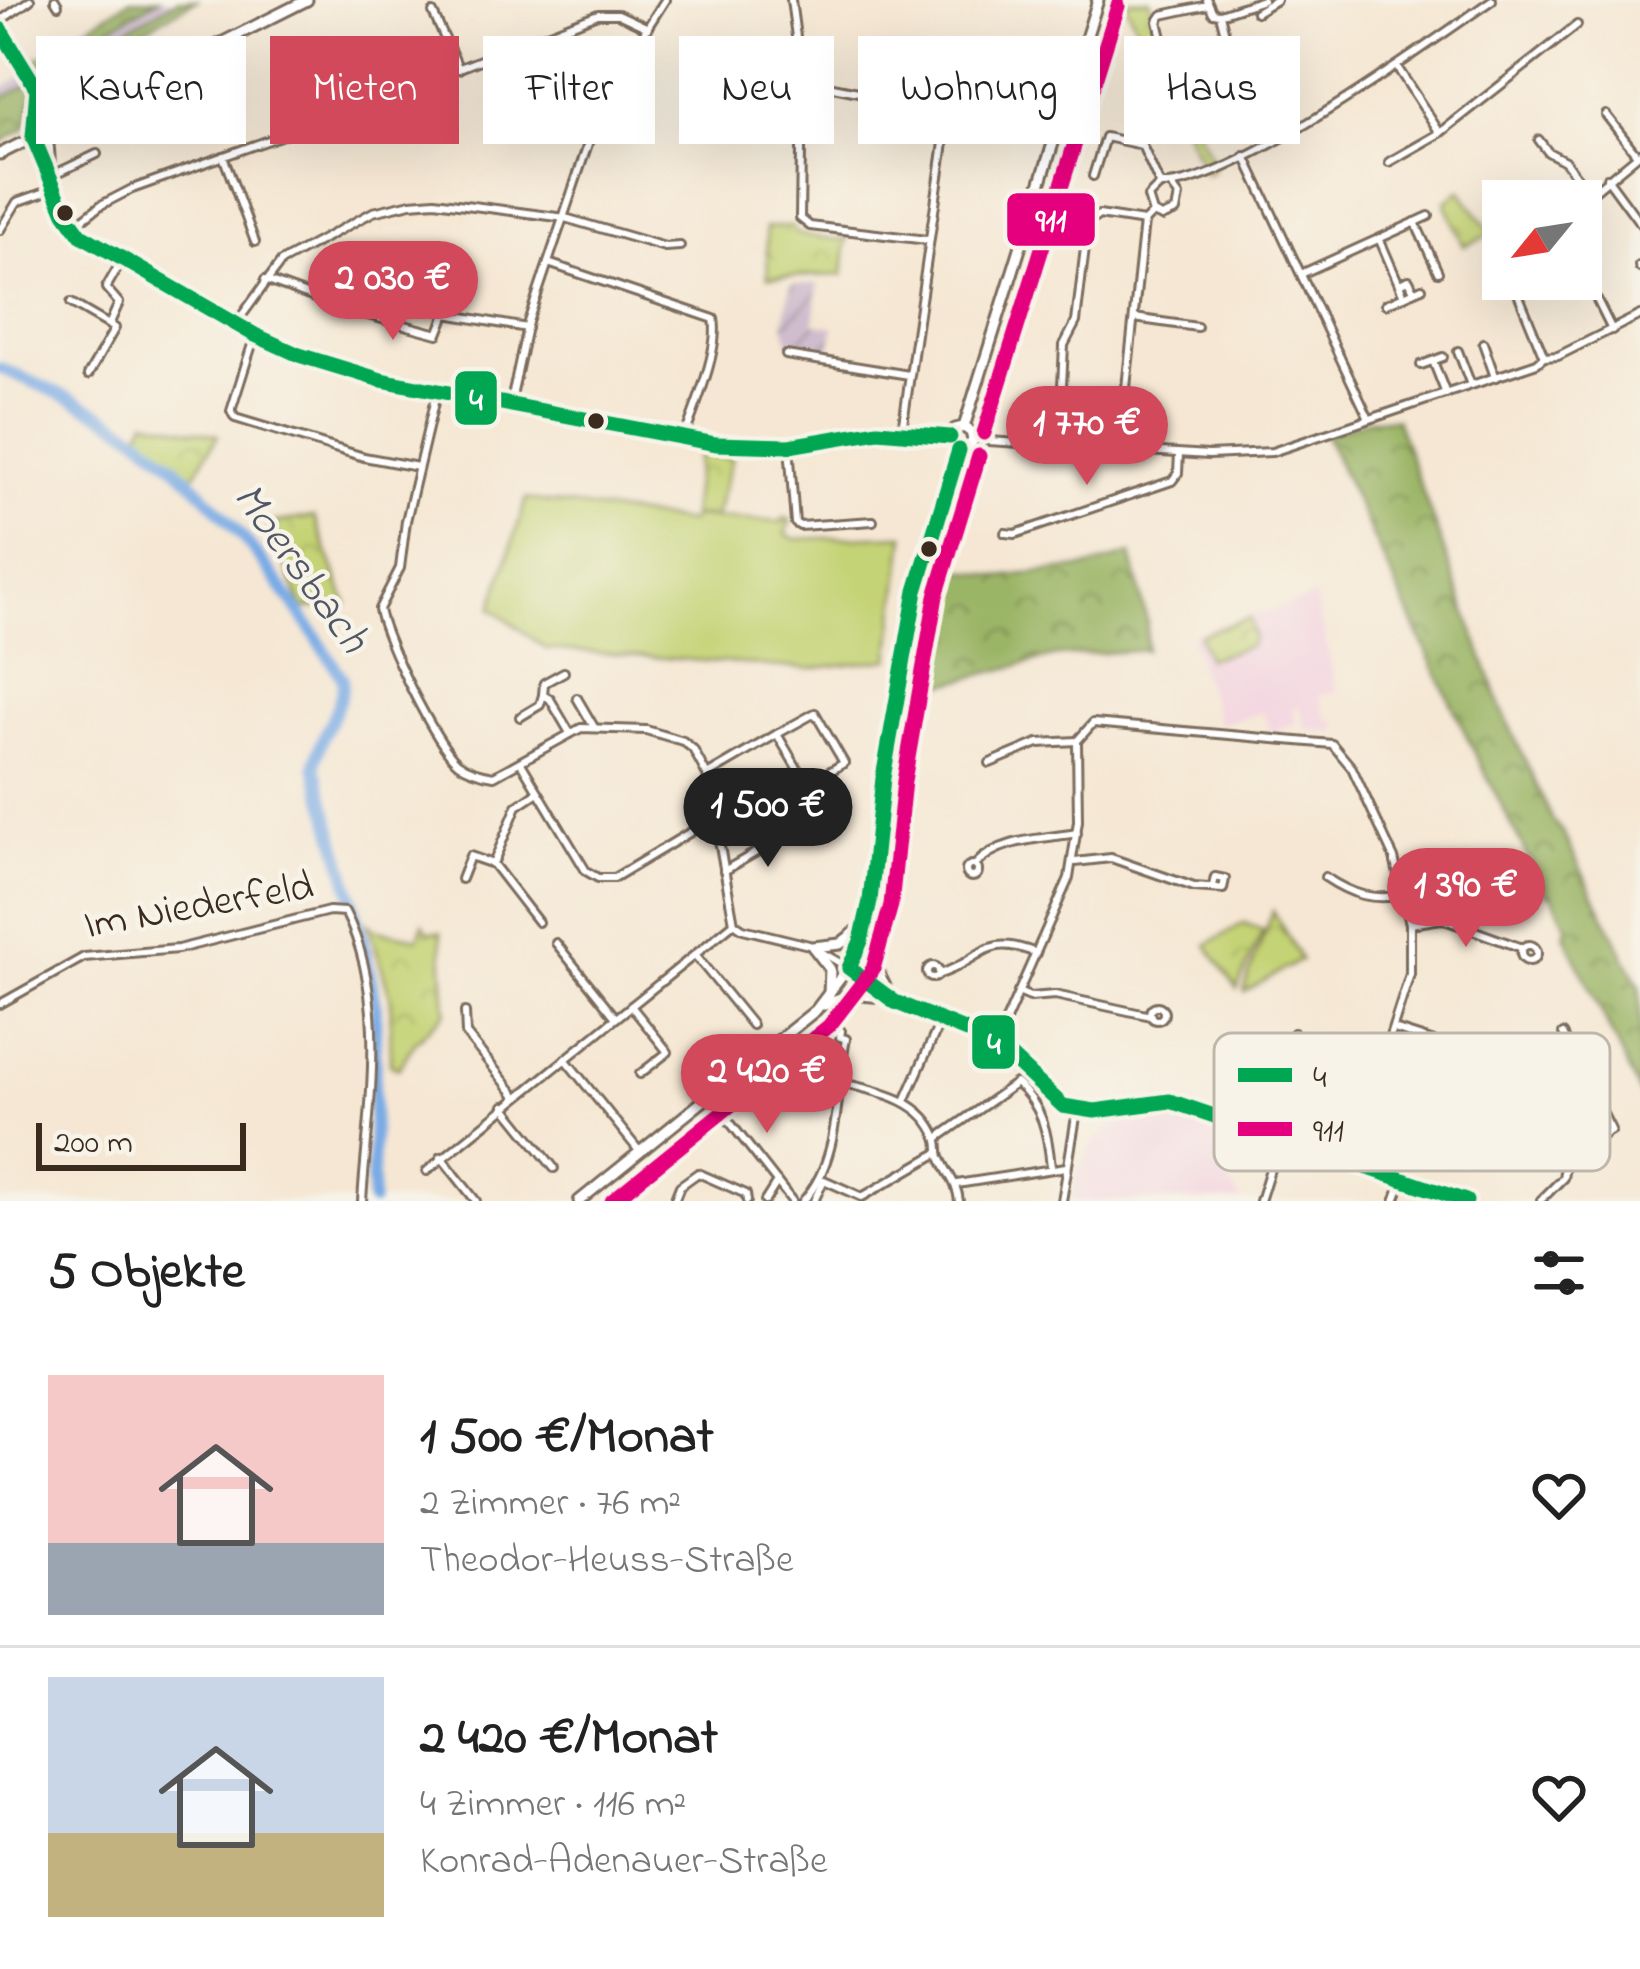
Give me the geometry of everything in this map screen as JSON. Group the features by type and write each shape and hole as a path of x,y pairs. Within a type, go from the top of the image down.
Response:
{"street":[{"path":"30,0 0,25 36,87"},
{"path":"235,36 307,0"},
{"path":"509,406 527,328 595,122 665,0"},
{"path":"791,0 796,36"},
{"path":"964,427 1098,0"},
{"path":"1162,36 1158,22 1162,15 1207,2 1213,13 1220,14 1263,0"},
{"path":"1256,12 1276,0"},
{"path":"1160,185 1173,188 1245,156 1397,67 1492,0"},
{"path":"433,13 444,36"},
{"path":"459,68 598,14 618,14 648,28"},
{"path":"1220,14 1225,36"},
{"path":"1389,161 1440,133 1577,26"},
{"path":"1397,67 1440,133"},
{"path":"36,101 33,137 51,176"},
{"path":"1602,182 1639,154 1606,115"},
{"path":"0,154 36,136"},
{"path":"1094,176 1105,137 1142,145 1160,185"},
{"path":"74,226 114,197 270,139"},
{"path":"1539,140 1579,180"},
{"path":"50,144 54,189 74,226 90,242 255,335 340,368 509,406 730,445 789,446 902,430 950,436"},
{"path":"801,144 800,218 810,226 927,240"},
{"path":"902,430 943,144"},
{"path":"51,176 97,154"},
{"path":"223,155 256,242"},
{"path":"1245,156 1369,419"},
{"path":"1606,177 1640,223"},
{"path":"1153,213 1148,197 1160,185"},
{"path":"1153,213 1168,217 1176,211 1179,196 1173,188"},
{"path":"0,230 17,202 54,189"},
{"path":"236,325 281,262 373,212 411,202 565,218 665,247 680,246"},
{"path":"1124,452 1123,415 1144,222 1153,213"},
{"path":"1059,448 1064,345 1076,322 1088,223 1099,214 1144,222"},
{"path":"1300,274 1429,216"},
{"path":"1415,222 1438,272"},
{"path":"1379,238 1404,296"},
{"path":"109,325 119,303 106,288 122,260"},
{"path":"548,263 716,321 704,380 684,438"},
{"path":"265,280 345,309 438,334 446,314 527,328"},
{"path":"1386,304 1418,289 1409,280 1399,284"},
{"path":"1521,300 1544,357"},
{"path":"1597,300 1612,330"},
{"path":"71,303 115,328 88,375"},
{"path":"973,440 1124,452 1272,452 1558,356 1640,315"},
{"path":"1135,318 1197,327"},
{"path":"255,335 231,411 235,418 364,458 420,467"},
{"path":"1483,343 1495,377"},
{"path":"1458,351 1471,385"},
{"path":"785,355 909,375"},
{"path":"1420,365 1443,357"},
{"path":"1433,361 1446,394"},
{"path":"436,390 400,568 382,600 381,623 443,746 464,767 494,776 570,733 594,728 646,730 683,741 707,775 734,923 813,947 892,1000"},
{"path":"950,436 964,427"},
{"path":"959,450 973,440 964,427"},
{"path":"581,1200 815,1010 849,968 870,901 883,778 916,591 959,450 950,436"},
{"path":"789,446 795,523 873,521"},
{"path":"1005,533 1015,534 1172,482 1178,473 1179,454"},
{"path":"520,717 540,705 544,683 564,672"},
{"path":"543,695 570,733"},
{"path":"577,698 594,728"},
{"path":"707,775 814,713 844,764 806,785 778,734"},
{"path":"996,1042 1074,862 1077,741 1093,723 1111,722 1332,744 1344,754 1394,858 1410,924 1410,974 1393,1033"},
{"path":"990,763 1038,743 1077,741"},
{"path":"521,763 586,871 598,878 614,878 715,818"},
{"path":"493,864 517,806 538,792"},
{"path":"724,871 791,832"},
{"path":"975,865 984,855 1010,844 1077,833"},
{"path":"460,879 470,856 493,864 538,922"},
{"path":"1074,862 1111,858 1194,886 1213,886"},
{"path":"1325,877 1361,896 1378,900 1404,896"},
{"path":"870,901 874,964 892,1000"},
{"name":"Im Niederfeld","path":"0,1004 84,957 178,949 328,911 345,912 363,966 370,1012 362,1201"},
{"path":"1410,924 1442,920 1522,949"},
{"path":"813,947 843,943 866,922"},
{"path":"427,1171 734,923"},
{"path":"556,943 616,1018"},
{"path":"940,974 994,945 1036,953"},
{"path":"813,947 830,969 829,996"},
{"path":"695,955 752,1025"},
{"path":"1018,992 1030,997 1055,995 1150,1016"},
{"path":"815,1010 854,993 892,1000 941,1018 996,1042 1050,1098 1077,1111 1170,1101 1214,1115"},
{"path":"631,1006 668,1052 640,1074"},
{"path":"465,1012 466,1034 517,1097"},
{"path":"905,1101 941,1018"},
{"path":"1394,1029 1407,1033"},
{"path":"803,1201 811,1193 833,1136 846,1039 841,1031"},
{"path":"565,1058 640,1152"},
{"path":"838,1082 905,1101 938,1138 938,1153 957,1184 959,1201"},
{"path":"938,1138 1016,1083 1039,1111 1048,1135 1051,1167"},
{"path":"710,1097 793,1201"},
{"path":"504,1106 554,1168"},
{"path":"1062,1201 1077,1111"},
{"path":"814,1201 824,1180 862,1197 938,1153"},
{"path":"441,1157 476,1201"},
{"path":"957,1184 1066,1167"},
{"path":"1260,1201 1269,1171"},
{"path":"1380,1171 1466,1201"},
{"path":"1541,1200 1564,1171"},
{"path":"674,1201 680,1186 698,1173 746,1195 748,1201"},
{"path":"1395,1201 1403,1179"},
{"path":"765,1201 777,1182"}],"shaded area":[{"path":"158,0 178,0 114,36 94,36"},
{"path":"36,69 36,80 0,100 0,89"},
{"path":"791,284 818,284 814,323 834,327 829,354 790,348 784,323"},
{"path":"1315,597 1337,691 1319,695 1326,717 1339,724 1335,732 1307,730 1299,706 1293,708 1297,724 1270,732 1263,712 1219,724 1190,636"},
{"path":"1147,1113 1189,1120 1214,1133 1214,1171 1226,1171 1241,1201 1072,1201 1076,1177 1094,1142 1116,1123"}],"green space":[{"path":"130,0 158,0 94,36 73,36"},
{"path":"178,0 196,0 132,36 114,36"},
{"path":"1124,0 1150,0 1158,36 1141,36"},
{"path":"31,83 34,92 25,128 0,143 0,100"},
{"path":"1192,144 1204,144 1214,164 1206,174"},
{"path":"1460,190 1482,220 1482,238 1464,246 1445,202"},
{"path":"792,226 797,234 841,240 847,235 843,275 768,277 766,228"},
{"path":"1369,419 1396,419 1502,710 1553,821 1640,987 1640,1094 1564,933 1567,926 1471,745 1325,435"},
{"path":"146,420 218,435 189,484 138,437"},
{"path":"698,454 732,458 715,517 691,516"},
{"path":"526,499 690,522 692,517 783,522 784,518 790,520 786,535 795,539 905,535 890,659 809,669 546,649 492,608"},
{"path":"314,517 347,604 303,609 269,523"},
{"path":"1131,554 1147,622 1146,650 1056,656 917,691 917,636 937,566 1000,577 1090,567"},
{"path":"1249,618 1254,636 1250,646 1207,659 1199,635"},
{"path":"1273,911 1301,960 1245,992 1244,988"},
{"path":"368,923 377,930 418,938 423,924 428,932 441,932 446,1012 415,1042 399,1068 390,1064 391,999"},
{"path":"1244,923 1263,930 1237,989 1207,945"}],"waterway":[{"name":"Moersbach","path":"0,368 110,419 187,478 273,576 343,679 315,767 354,902 376,1003 372,1201"}],"transit line":[{"name":"911","path":"984,433 1118,6"},
{"name":"4","path":"0,29 37,89 33,137 65,213 81,235 255,335 299,355 381,380 716,444 789,446 878,431 950,437"},
{"name":"4","path":"959,450 916,591 883,778 870,901 849,968 895,1002 996,1043 1063,1106 1095,1111 1170,1101 1214,1116"},
{"name":"911","path":"612,1201 829,1026 873,969 891,905 904,781 936,596 979,456"},
{"name":"4","path":"1377,1171 1466,1201"}]}
